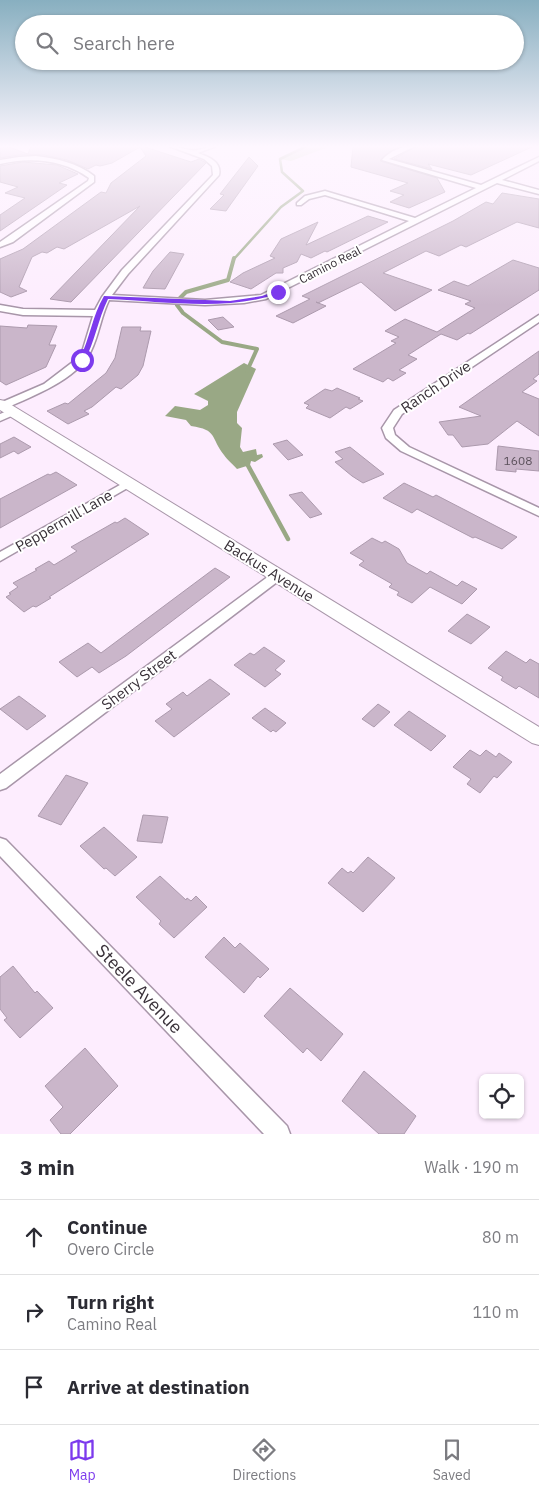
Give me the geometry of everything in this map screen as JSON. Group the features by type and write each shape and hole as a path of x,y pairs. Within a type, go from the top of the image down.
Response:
{"street":[{"path":"0,245 10,240 67,199"},
{"path":"4,410 46,386 82,360 88,349 98,313 106,297 125,272 194,199"},
{"path":"299,204 305,199"},
{"path":"344,199 417,221"},
{"name":"Camino Real","path":"106,297 209,303 238,302 263,297 461,199"},
{"path":"0,308 23,312 98,313"},
{"name":"Ranch Drive","path":"539,318 398,412 389,420 387,431 392,440 405,449 539,512"},
{"name":"Backus Avenue","path":"4,410 539,737"},
{"name":"Peppermill Lane","path":"0,557 127,484"},
{"name":"Sherry Street","path":"0,783 277,576"},
{"name":"Steele Avenue","path":"0,845 279,1134"}],"shaded area":[{"path":"244,363 256,369 237,412 237,423 242,428 240,447 243,452 256,449 257,455 262,454 263,457 255,462 251,461 250,465 237,469 225,457 210,432 191,426 186,420 165,416 175,406 200,410 208,405 208,401 194,394"}],"building":[{"path":"24,199 47,199 0,231 0,215"},
{"path":"92,199 171,199 71,302 50,299 140,206 64,249 57,247 47,253 42,252 32,257 19,287 27,291 11,297 0,292 0,259 23,249"},
{"path":"220,199 235,199 226,211 210,209"},
{"path":"396,199 429,199 409,208 390,202"},
{"path":"497,199 539,199 539,228 517,222 466,247 461,245 439,256 426,251 383,273 432,290 395,311 361,282 318,303 326,306 293,323 276,316 310,299 302,296 453,221 486,202 493,204"},
{"path":"368,216 388,222 311,258 301,254 297,262 283,268 283,273 276,273 251,289 230,282 243,273 275,258 270,256 281,239 318,222 306,245"},
{"path":"170,252 184,254 165,289 143,288 153,271"},
{"path":"513,260 539,268 539,290 470,334 468,333 457,340 441,334 408,355 417,359 399,370 406,373 393,381 388,378 383,382 353,369 396,343 391,341 399,337 385,331 405,319 437,332 475,308 465,304 471,301 438,290 454,281 468,286"},
{"path":"223,317 234,327 218,330 208,320"},
{"path":"28,325 57,326 49,345 56,345 46,367 6,385 0,381 0,326 27,328"},
{"path":"122,327 141,327 140,331 151,331 143,366 138,375 121,389 116,387 92,407 84,411 89,414 68,424 47,411 65,403 68,404 106,373 115,358"},
{"path":"539,351 539,374 533,379 537,381 522,392 539,399 539,436 517,421 488,444 462,447 453,435 448,435 439,422 481,416 459,407"},
{"path":"337,388 363,401 350,409 346,407 330,418 306,408 309,405 304,403 325,389 332,391"},
{"path":"14,437 31,447 18,454 14,451 0,458 0,444"},
{"path":"287,440 303,455 288,460 273,444"},
{"path":"498,446 539,451 539,471 516,469 516,472 496,470"},
{"path":"350,447 384,474 363,483 352,476 335,462 343,459 335,452"},
{"path":"56,472 77,485 0,528 0,499 48,474"},
{"path":"404,483 433,497 436,495 517,537 502,549 475,537 473,538 417,509 412,513 383,498"},
{"path":"302,492 322,514 310,518 289,495"},
{"path":"125,518 149,534 36,607 33,606 24,612 6,597 18,587 13,583 49,561 54,565 77,551 71,547"},
{"path":"372,538 382,543 385,541 399,549 407,563 427,574 430,571 457,586 462,581 477,589 462,604 430,587 412,603 397,595 399,592 389,587 392,584 359,565 364,561 350,553"},
{"path":"215,568 230,577 126,656 99,673 92,667 77,677 59,662 88,643 101,653"},
{"path":"467,614 490,627 471,644 448,631"},
{"path":"264,647 285,661 275,670 281,674 265,687 234,665 250,653 254,655"},
{"path":"506,651 526,663 530,659 539,664 539,698 519,686 516,689 501,680 503,677 488,668"},
{"path":"210,679 230,694 174,737 155,721 172,709 166,704 183,692 187,696"},
{"path":"19,696 46,716 27,730 0,709"},
{"path":"378,704 390,712 374,727 362,719"},
{"path":"265,708 286,723 276,732 273,730 271,732 252,718"},
{"path":"409,711 446,736 431,751 394,725"},
{"path":"470,750 480,756 486,750 496,757 499,753 512,762 497,778 494,776 480,793 467,784 471,779 453,767"},
{"path":"66,775 88,783 61,825 38,816"},
{"path":"143,815 168,817 162,843 137,841"},
{"path":"104,827 137,857 115,876 106,868 104,869 80,846"},
{"path":"368,857 395,878 363,912 328,883 342,868 348,873 351,871 353,873"},
{"path":"160,876 186,900 187,898 191,901 196,896 207,907 174,938 159,924 161,921 136,897"},
{"path":"224,937 235,948 240,943 269,969 260,978 258,976 244,993 205,957"},
{"path":"13,966 35,993 37,991 53,1008 20,1038 4,1020 7,1018 0,1009 0,977"},
{"path":"290,988 343,1034 321,1061 307,1048 303,1053 264,1016"},
{"path":"85,1048 118,1086 70,1134 61,1134 50,1120 63,1107 45,1086"},
{"path":"364,1071 416,1116 404,1134 379,1134 342,1101"}],"waterway":[{"path":"234,259 281,207 292,199"},
{"path":"180,298 186,292 228,280 234,258"},
{"path":"177,305 183,313 222,342 257,349 247,371"},
{"path":"245,460 288,539"}],"route":[{"path":"82,360 88,349 98,313 106,297 209,303 246,301 278,292"}]}
